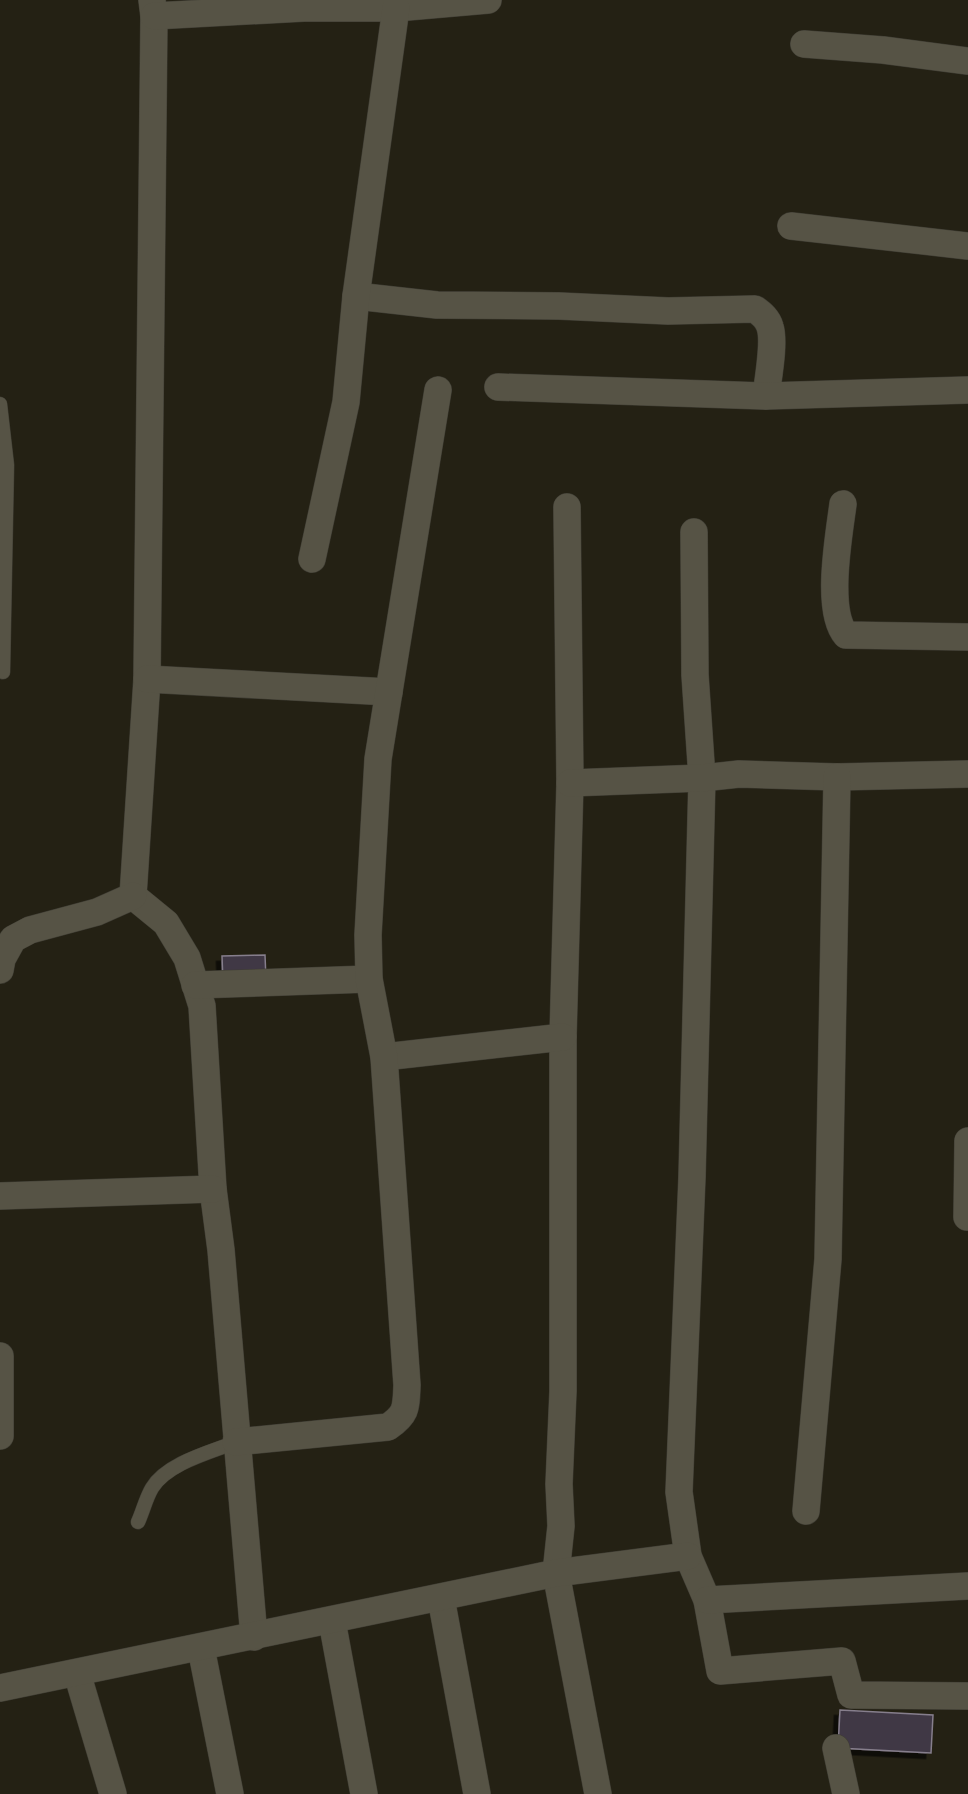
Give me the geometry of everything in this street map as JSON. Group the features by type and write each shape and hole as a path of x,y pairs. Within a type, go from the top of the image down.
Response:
{"street":[{"path":"134,896 147,679 153,8 396,8 488,0"},
{"path":"312,559 346,402 356,296 396,8"},
{"path":"804,44 883,50 968,61"},
{"path":"791,226 968,246"},
{"path":"356,296 437,305 559,306 668,311 755,309 764,315 770,327 784,396"},
{"path":"498,387 784,396 968,390"},
{"path":"236,1442 388,1427 402,1418 406,1402 407,1385 384,1057 369,979 368,935 378,759 438,390"},
{"path":"843,504 835,564 837,621 846,635 968,637"},
{"path":"567,507 570,783 563,1037 563,1392 559,1484 561,1526 556,1573 598,1794"},
{"path":"694,532 695,675 702,778 692,1177 679,1500 688,1556 707,1600 720,1671 842,1661 851,1695 968,1696"},
{"path":"147,679 389,692"},
{"path":"570,783 747,774 837,777 968,774"},
{"path":"806,1511 828,1259 837,777"},
{"path":"0,970 2,959 13,939 30,930 98,912 134,896"},
{"path":"134,896 166,923 188,958 202,1006 213,1189 221,1250 254,1637"},
{"path":"195,985 369,979"},
{"path":"384,1057 563,1037"},
{"path":"967,1217 968,1141"},
{"path":"0,1196 213,1189"},
{"path":"0,1356 0,1436"},
{"path":"0,1688 556,1573 688,1556"},
{"path":"707,1600 968,1586"},
{"path":"441,1598 477,1794"},
{"path":"332,1620 364,1794"},
{"path":"201,1648 230,1794"},
{"path":"77,1673 113,1794"},
{"path":"836,1748 846,1794"}],"lane":[{"path":"0,404 7,465 3,504 3,672"},
{"path":"138,1522 152,1488 164,1473 236,1442"}],"building":[{"path":"265,955 266,980 223,982 222,956"},
{"path":"840,1710 933,1715 931,1753 838,1748"}]}
